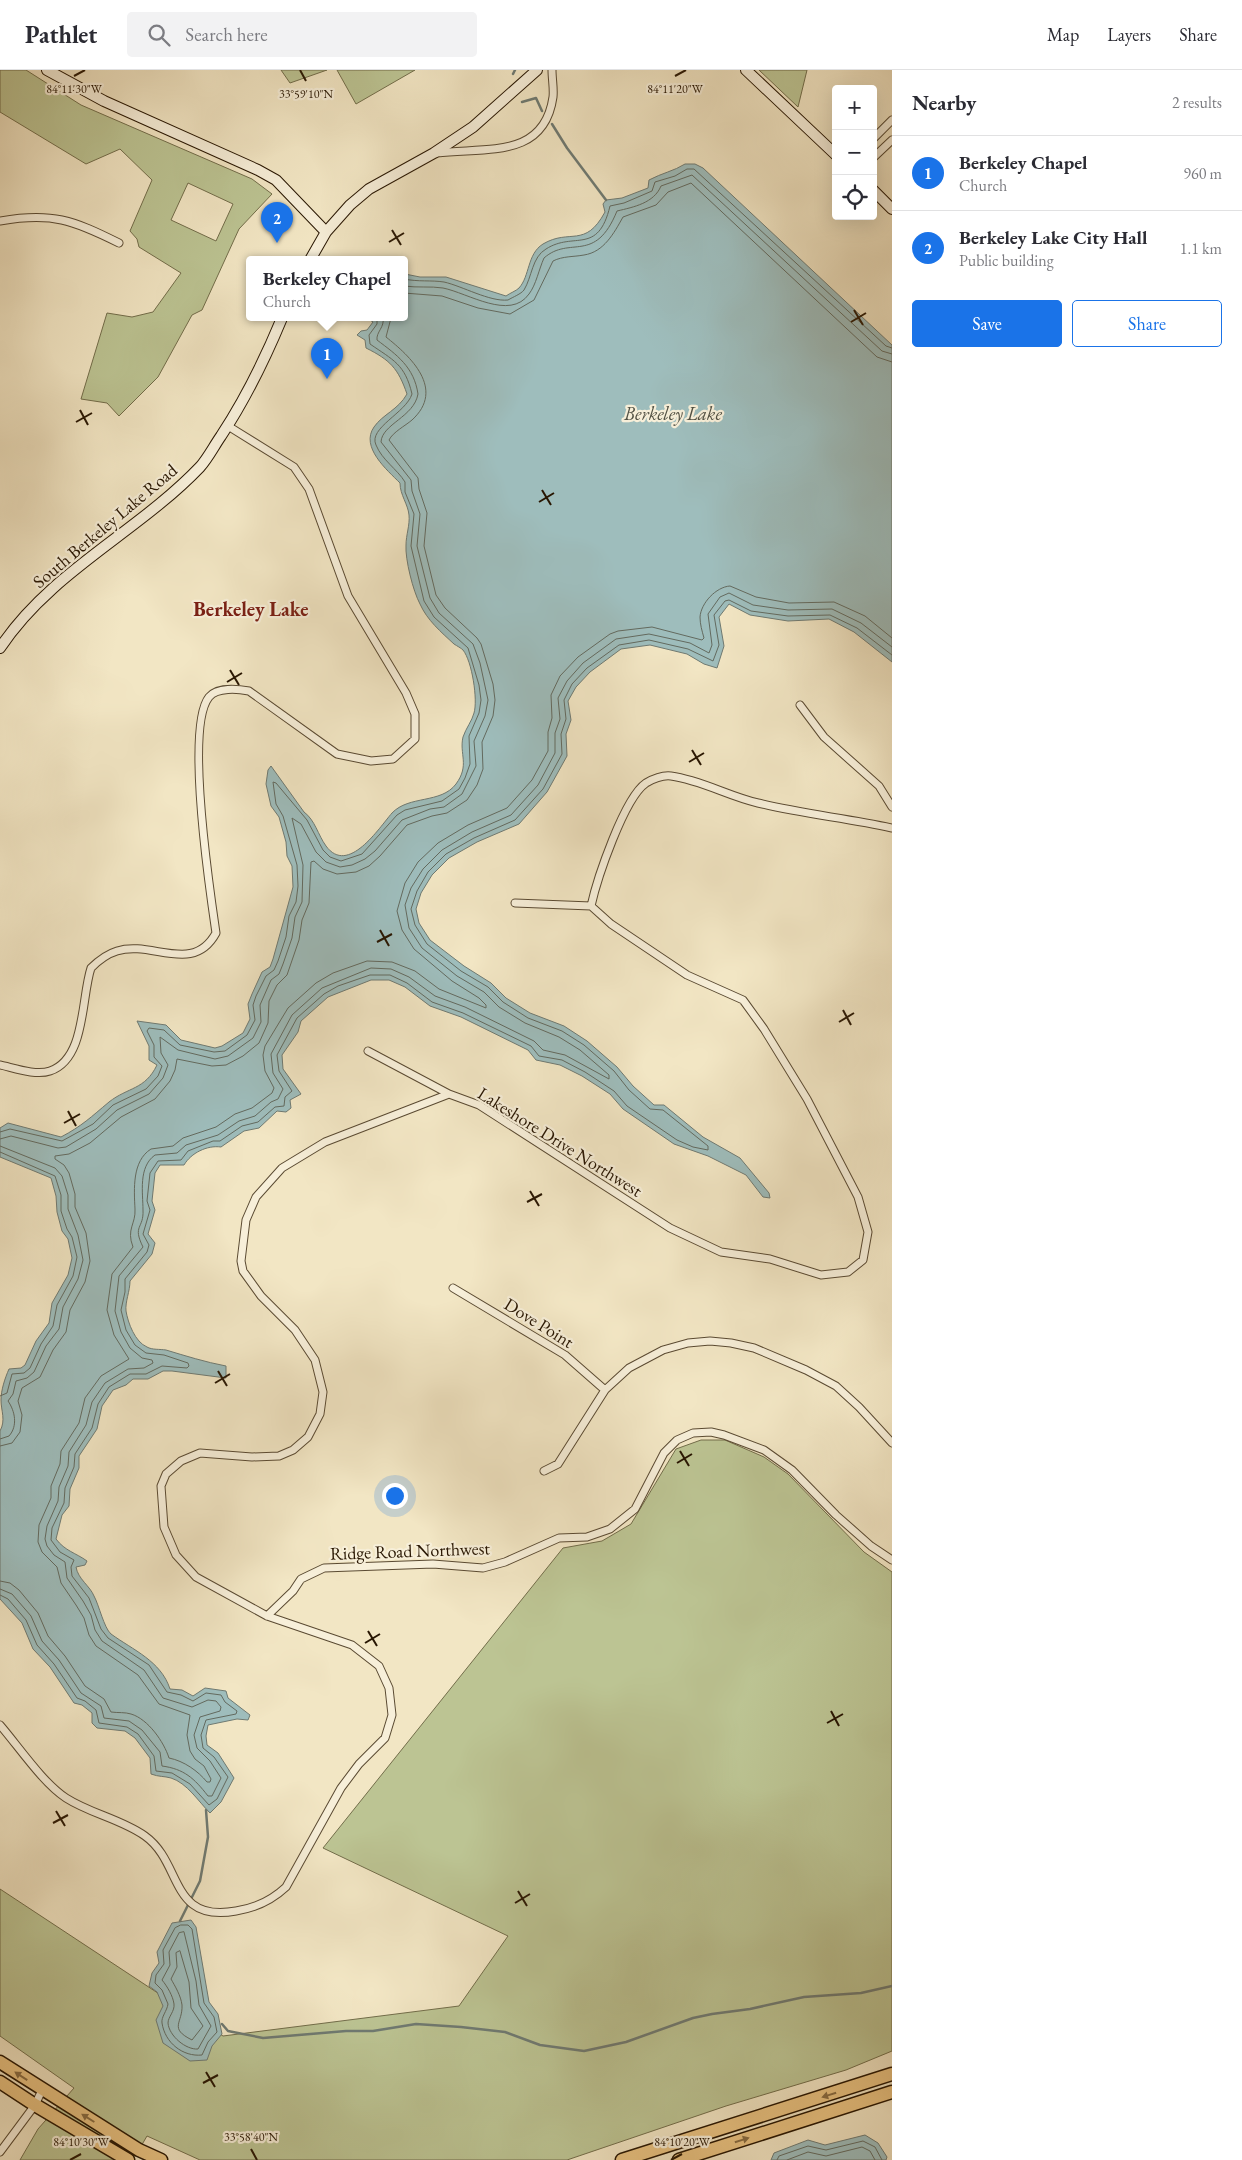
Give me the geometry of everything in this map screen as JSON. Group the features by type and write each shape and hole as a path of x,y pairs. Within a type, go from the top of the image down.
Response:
{"highway":[{"path":"0,2062 140,2150 161,2160"},
{"path":"622,2160 892,2074"},
{"path":"0,2082 128,2160"},
{"path":"679,2160 892,2092"}],"street":[{"path":"47,70 104,101 270,177 293,196 326,232"},
{"path":"312,256 326,232 350,205 369,189 434,153 473,127 537,70"},
{"path":"434,153 512,146 534,136 544,125 553,97 552,70"},
{"path":"746,70 832,151"},
{"path":"877,135 892,120"},
{"path":"877,154 892,140"},
{"path":"877,194 892,209"},
{"path":"0,221 37,216 56,218 75,222 119,243"},
{"name":"South Berkeley Lake Road","path":"0,648 11,631 51,591 166,499 200,467 254,383 281,321"},
{"path":"0,1065 49,1071 64,1062 72,1051 78,1034 91,968 99,960 117,951 134,949 189,954 204,950 210,944 216,933 203,840 200,791 202,718 208,698 213,694 237,689 249,691 337,754 371,761 393,759 415,740 415,714 406,694 348,596 309,490 294,467 228,426"},
{"path":"800,705 824,737 880,786 892,807"},
{"path":"515,902 591,906 596,884 627,807 638,790 651,780 666,776 700,784 734,798 849,818 892,828"},
{"name":"Lakeshore Drive Northwest","path":"0,1725 42,1776 66,1798 126,1824 147,1838 164,1854 184,1898 199,1908 219,1914 251,1908 272,1899 286,1887 341,1788 359,1764 384,1738 392,1716 389,1688 379,1666 352,1645 267,1616 196,1576 176,1555 164,1527 161,1486 166,1474 181,1461 200,1453 252,1457 278,1456 293,1450 308,1437 320,1414 323,1392 315,1360 295,1330 261,1296 243,1271 241,1253 246,1220 256,1198 282,1168 325,1142 449,1094 479,1105 670,1228 721,1252 770,1259 821,1275 848,1272 863,1260 868,1232 858,1197 807,1100 764,1029 743,1000 687,974 611,924 591,906"},
{"path":"368,1051 449,1094"},
{"name":"Dove Point","path":"453,1288 565,1355 606,1390"},
{"path":"544,1471 558,1464 606,1390 628,1368 663,1350 688,1343 731,1343 754,1348 806,1370 836,1386 859,1406 892,1443"},
{"name":"Ridge Road Northwest","path":"267,1616 280,1605 301,1579 324,1568 433,1564 483,1568 505,1562 559,1538 587,1537 610,1529 635,1509 664,1453 677,1440 693,1433 711,1432 724,1435 764,1450 792,1470 836,1515 871,1546 892,1560"},
{"path":"0,2152 35,2105 42,2090"}],"green space":[{"path":"0,70 26,70 81,105 252,179 272,194 239,229 202,310 192,315 158,377 119,416 107,403 81,399 107,313 132,317 153,312 181,273 139,247 137,239 130,231 152,180 120,149 86,164 0,112","holes":["188,183 233,204 216,241 171,220"]},
{"path":"281,70 327,70 290,83"},
{"path":"337,70 415,70 356,104"},
{"path":"759,70 807,70 798,107"},
{"path":"701,1440 725,1440 764,1457 788,1474 864,1552 892,1572 892,2051 846,2070 726,2106 567,2160 200,2160 147,2136 133,2160 20,2160 38,2129 74,2088 0,2036 0,1889 223,2036 459,2006 508,1936 323,1848 563,1548 602,1541 631,1524 676,1449"}],"water":[{"name":"Berkeley Lake","path":"685,164 695,164 703,168 892,345 892,662 854,632 829,619 788,621 750,615 729,604 719,617 724,646 717,668 704,664 687,654 650,645 621,649 590,672 576,687 568,701 571,720 566,734 567,756 547,792 519,824 477,842 449,858 432,875 421,893 416,909 419,923 430,940 464,966 491,983 506,998 530,1013 564,1026 587,1041 617,1067 633,1086 654,1105 664,1105 703,1137 740,1158 769,1193 770,1198 763,1197 746,1175 708,1156 674,1144 623,1109 610,1094 582,1076 560,1065 536,1060 528,1050 461,1017 430,1006 405,987 389,980 371,980 328,997 301,1021 298,1032 282,1055 283,1069 301,1094 290,1100 291,1108 286,1112 277,1111 259,1128 244,1131 221,1147 210,1147 200,1151 184,1165 160,1165 155,1173 152,1201 155,1210 148,1234 155,1243 152,1254 130,1281 126,1308 128,1321 136,1337 143,1345 151,1349 166,1350 226,1366 226,1378 163,1371 148,1379 133,1379 126,1385 113,1390 102,1406 97,1429 79,1456 79,1468 70,1489 69,1506 62,1515 56,1539 67,1549 87,1561 85,1565 76,1567 77,1571 92,1592 108,1631 153,1664 166,1679 170,1689 182,1690 193,1696 205,1688 226,1691 228,1698 250,1715 248,1720 237,1719 208,1725 207,1745 218,1753 234,1778 221,1802 210,1813 177,1780 151,1774 150,1758 135,1738 125,1731 97,1728 92,1723 92,1713 82,1705 74,1703 50,1667 33,1649 22,1623 0,1599 0,1431 3,1419 2,1388 9,1369 21,1368 25,1365 36,1341 49,1323 52,1303 68,1275 72,1258 68,1239 62,1231 57,1212 56,1196 51,1178 0,1157 0,1128 8,1123 61,1137 81,1125 116,1097 142,1084 157,1065 149,1060 149,1046 137,1021 166,1025 181,1040 215,1048 222,1046 243,1033 250,1019 248,1004 262,972 270,967 293,887 292,866 287,856 286,842 279,817 271,806 266,784 268,770 271,766 311,819 326,846 335,854 344,856 353,853 371,838 399,807 442,794 456,784 463,765 463,737 475,707 475,690 471,671 463,650 435,626 426,615 417,598 410,575 406,551 409,515 400,483 382,465 370,442 374,427 407,394 392,366 366,348 365,340 357,335 361,331 367,330 373,322 372,321 408,321 408,275 420,277 446,277 506,296 518,289 523,283 534,253 543,244 561,237 584,234 598,223 605,212 603,204 606,200 622,198 648,188 649,180"},
{"path":"191,1920 196,1927 209,2002 218,2014 222,2034 212,2046 207,2060 190,2061 163,2043 156,2020 163,2006 157,1992 149,1986 152,1973 159,1963 157,1952 172,1923"},
{"path":"865,2135 878,2143 887,2157 886,2160 771,2160 774,2153 808,2140 825,2145"}],"waterway":[{"path":"513,74 515,70"},
{"path":"522,102 536,98 542,111"},
{"path":"552,124 567,148 606,200"},
{"path":"180,1921 200,1881 208,1837 206,1810"},
{"path":"222,2024 228,2031 263,2038 346,2031 373,2031 416,2024 461,2027 505,2032 540,2045 584,2051 626,2042 693,2018 750,2009 804,1997 861,1993 892,1986"}],"place":[{"name":"Berkeley Lake City Hall","path":"277,243"},
{"name":"Berkeley Chapel","path":"327,379"}],"district":[{"name":"Berkeley Lake","path":"251,609"}]}
